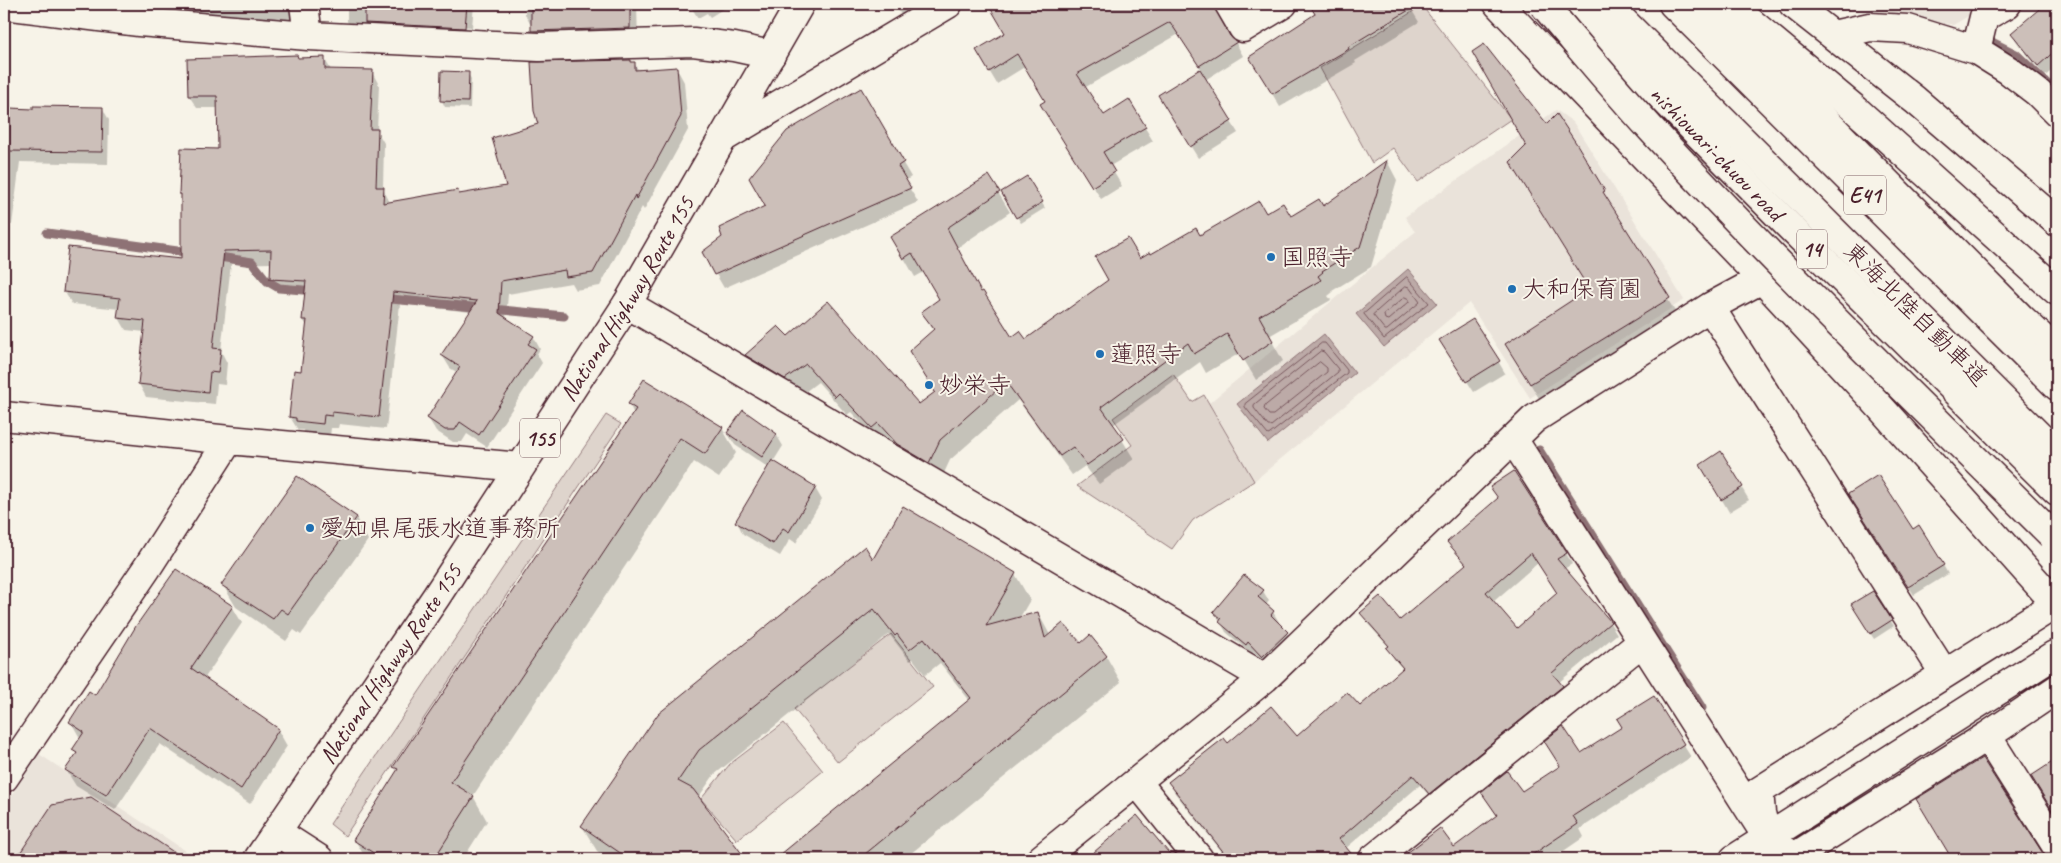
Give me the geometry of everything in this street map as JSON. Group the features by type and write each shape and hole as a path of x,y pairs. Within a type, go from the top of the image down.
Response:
{"main road":[{"path":"304,4 308,36"},
{"name":"National Highway Route 155","path":"258,859 436,598 627,304 800,4"},
{"path":"723,138 948,4"},
{"path":"1229,4 1243,28 1283,4"},
{"path":"1498,4 1762,279 1880,406 2057,604 1944,673 1759,791 1761,813 1774,848"},
{"path":"1543,4 1650,128 1729,212 1819,304 2055,537"},
{"path":"1529,36 1560,4"},
{"name":"nishiowari-chuou road","path":"1570,4 2057,491"},
{"name":"東海北陸自動車道","path":"1606,4 2057,454"},
{"name":"E41","path":"1673,4 2057,386"},
{"path":"1710,4 1993,290 2057,352"},
{"path":"1729,4 1856,110 2057,291"},
{"path":"1793,4 1914,100 2057,222"},
{"path":"1976,50 1984,17 2007,4"},
{"path":"4,5 139,22 308,36 539,46 694,42 734,46 771,55"},
{"path":"1833,35 1870,27 1908,29 1976,50 2008,70 2038,93 2057,112"},
{"path":"1042,859 1265,678 1534,419 1710,307 1762,279"},
{"path":"627,304 1265,678"},
{"path":"1710,307 1944,673"},
{"path":"4,416 520,468"},
{"path":"1513,439 1774,848 1794,857 1988,736 2057,689"},
{"path":"4,778 147,568 229,440"},
{"path":"1373,859 1642,642"},
{"path":"1734,859 1774,848 2054,655"},
{"path":"1988,736 2057,847"},
{"path":"1137,782 1199,859"},
{"path":"277,832 319,859"}],"shaded area":[{"path":"1866,4 1989,4 1953,25 1866,7"},
{"path":"1422,6 1511,119 1418,182 1393,148 1372,163 1320,68"},
{"name":"大和保育園","path":"1556,110 1573,122 1684,300 1530,398 1469,303 1254,481 1209,403 1415,232 1405,217"},
{"path":"1173,374 1192,402 1204,395 1254,481 1193,520 1172,549 1077,486 1132,445 1113,418"},
{"path":"606,415 621,424 345,836 330,824"},
{"path":"891,634 933,687 838,762 794,709"},
{"path":"784,723 823,771 737,840 701,799 730,764"},
{"path":"39,754 198,859 4,859 4,807"}],"water":[{"path":"1408,269 1437,303 1384,347 1356,314"},
{"path":"1324,334 1355,373 1268,443 1237,404"}],"building":[{"path":"365,4 467,4 465,28 365,23"},
{"path":"531,4 630,4 630,28 531,31"},
{"path":"988,4 1213,4 1230,36 1237,42 1199,66 1170,22 1077,74 1104,115 1129,99 1146,127 1103,152 1115,172 1092,187 1040,104 1045,101 1017,54 989,72 976,50 1005,33"},
{"path":"1309,4 1419,4 1348,47 1349,49 1272,94 1249,57 1315,14"},
{"path":"2045,4 2057,4 2057,49 2038,66 2011,33"},
{"path":"1484,44 1547,124 1557,114 1605,191 1603,192 1670,298 1530,384 1505,344 1589,289 1510,162 1526,146 1472,52"},
{"path":"297,55 298,58 325,57 325,69 373,70 370,129 378,129 376,187 384,187 383,203 458,190 459,194 506,186 492,138 538,124 534,111 531,62 631,60 631,62 635,62 635,70 677,67 681,116 636,199 635,195 593,273 566,277 565,270 501,281 499,313 534,336 528,344 536,349 479,435 460,422 455,430 445,430 427,418 460,367 441,355 477,301 393,292 379,417 332,412 332,416 324,415 323,424 296,421 296,418 289,417 294,370 301,371 307,320 302,320 306,281 270,279 271,250 224,251 213,348 221,349 218,373 210,372 208,392 138,384 145,321 117,318 120,298 63,292 68,247 181,259 181,194 179,194 181,148 218,149 217,96 188,96 187,59"},
{"path":"1200,69 1232,121 1190,147 1158,95"},
{"path":"441,71 469,72 468,102 440,101"},
{"path":"861,88 904,162 898,166 911,188 714,275 702,252 722,237 719,228 765,206 749,178 787,131"},
{"path":"33,106 103,107 102,152 8,151 10,108 33,109"},
{"path":"1387,160 1360,247 1322,271 1318,276 1321,280 1259,316 1273,341 1243,361 1227,334 1194,354 1188,343 1101,407 1124,439 1087,465 1073,447 1060,456 1006,382 940,440 929,463 897,444 878,423 872,428 839,393 835,397 806,364 785,379 745,355 778,326 788,336 828,301 919,404 935,392 909,351 934,329 921,312 939,299 912,253 903,259 890,237 989,175 1000,192 947,228 981,292 983,291 1012,337 1020,331 1026,339 1108,280 1095,257 1128,238 1140,258 1150,252 1151,254 1196,228 1200,235 1259,201 1266,213 1283,203 1291,216 1319,199 1323,206"},
{"path":"1027,176 1043,202 1016,218 1001,192"},
{"path":"1473,319 1500,361 1466,382 1439,340"},
{"path":"644,379 723,427 705,454 680,438 451,782 474,796 434,859 383,859 353,840 398,769 393,767 636,409 628,404"},
{"path":"743,410 777,434 762,457 727,433"},
{"path":"1721,451 1743,487 1721,500 1700,465"},
{"path":"772,460 816,487 789,532 783,528 773,544 735,522"},
{"path":"1514,471 1567,553 1557,559 1611,622 1552,673 1563,686 1429,794 1413,775 1339,839 1356,859 1229,859 1168,782 1224,738 1228,743 1271,706 1297,736 1347,692 1360,706 1403,668 1386,648 1389,646 1360,613 1380,596 1400,620 1466,564 1447,542 1498,498 1490,487","holes":["1531,553 1557,593 1517,628 1486,592"]},
{"path":"1878,475 1913,529 1919,525 1944,565 1908,587 1848,494"},
{"path":"297,476 357,517 288,614 281,609 273,619 221,585"},
{"path":"903,506 1016,573 986,626 1038,612 1045,638 1063,623 1081,643 1090,635 1107,656 859,859 775,859 971,698 924,638 909,650 897,634 895,636 874,609 699,750 678,781 693,789 746,859 629,859 581,826 658,714 865,546 873,559"},
{"path":"176,569 233,606 191,668 279,729 241,789 150,728 106,795 65,770 77,753 72,750 84,732 69,722 89,691 95,695 136,626"},
{"path":"1244,575 1264,590 1258,597 1274,611 1271,615 1288,632 1262,657 1248,642 1246,645 1219,622 1221,619 1213,612"},
{"path":"1873,591 1892,620 1870,634 1851,604"},
{"path":"1654,696 1684,744 1573,816 1578,824 1526,859 1399,859 1440,828 1454,847 1497,815 1481,792 1507,771 1522,791 1560,766 1544,741 1563,726 1581,753 1622,727 1617,719"},
{"path":"1982,758 2048,859 1952,859 1916,799"},
{"path":"2057,759 2057,806 2052,810 2031,776"},
{"path":"91,797 184,859 16,859 52,805"},
{"path":"1137,815 1174,859 1086,859"}],"waterway":[{"path":"1982,37 2016,54 2057,93"},
{"path":"47,233 192,253"},
{"path":"213,256 252,262 267,281 279,288 315,291"},
{"path":"381,298 564,316"},
{"path":"1539,450 1702,708"}],"place":[{"name":"国照寺","path":"1271,257"},
{"name":"大和保育園","path":"1512,289"},
{"name":"蓮照寺","path":"1100,354"},
{"name":"妙栄寺","path":"929,385"},
{"name":"愛知県尾張水道事務所","path":"310,528"}]}
